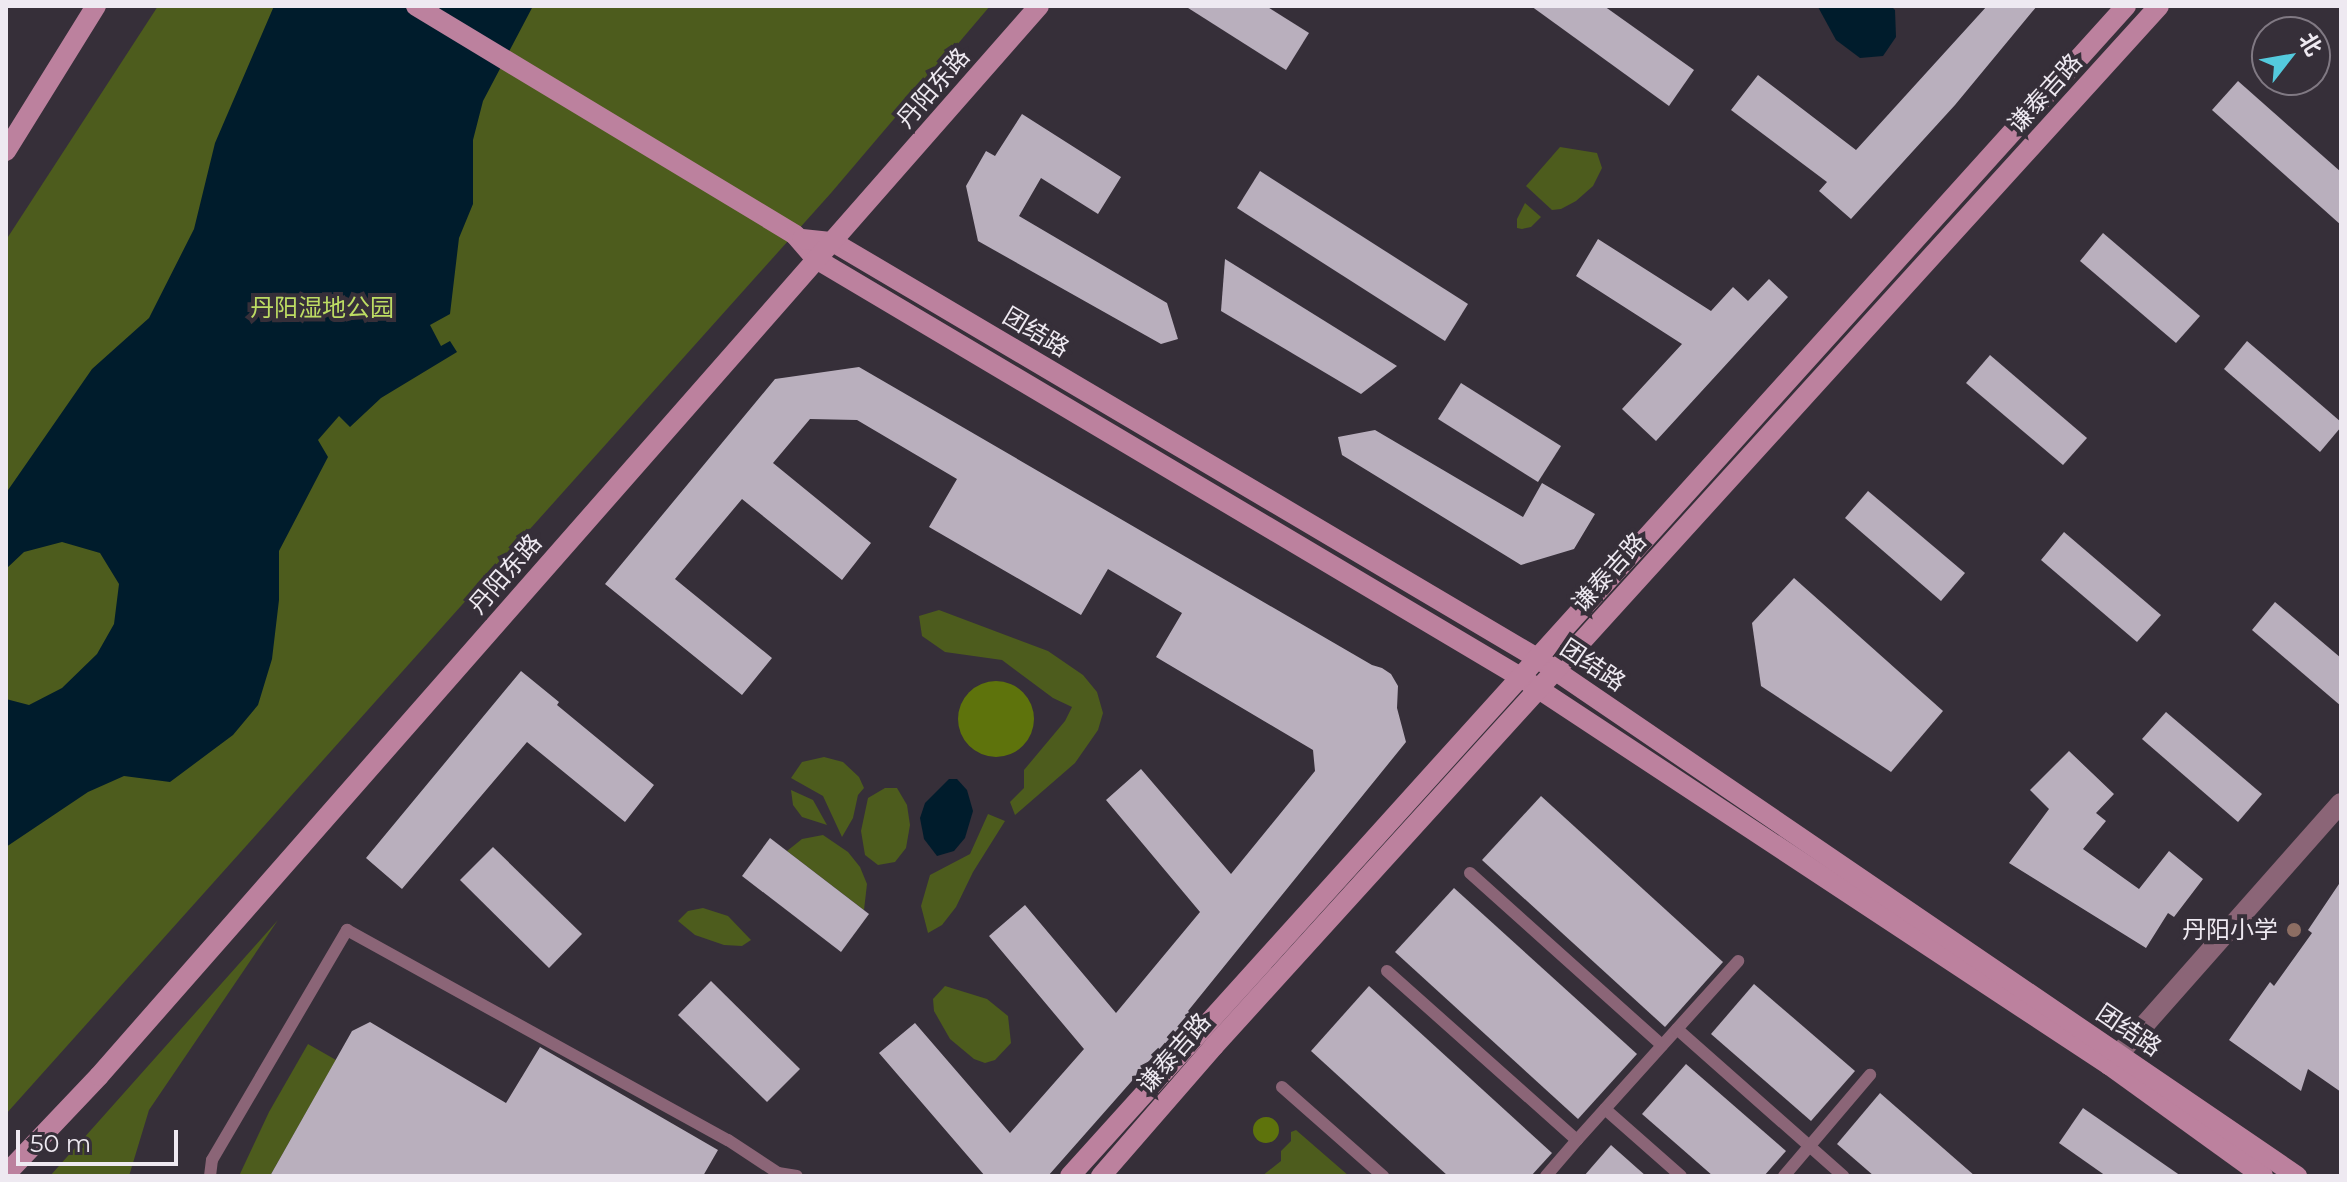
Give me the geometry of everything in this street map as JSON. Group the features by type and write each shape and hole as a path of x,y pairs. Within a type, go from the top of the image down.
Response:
{"street":[{"path":"6,151 96,6"},
{"path":"416,6 802,239 816,259"},
{"name":"丹阳东路","path":"6,1174 99,1076 1039,6"},
{"name":"谦泰吉路","path":"1070,1176 2126,6"},
{"name":"谦泰吉路","path":"1101,1176 1214,1046 2159,6"},
{"path":"802,239 833,242"},
{"name":"团结路","path":"833,242 1537,658 2114,1060 2263,1176"},
{"name":"团结路","path":"816,259 1522,678 2297,1176"},
{"path":"2114,1060 2341,803"}],"lane":[{"path":"1470,873 1662,1045"},
{"path":"210,1176 212,1160 347,930 728,1140 778,1173 797,1176"},
{"path":"1546,1176 1738,961"},
{"path":"1387,971 1577,1140"},
{"path":"1677,1029 1843,1176"},
{"path":"1784,1176 1870,1075"},
{"path":"1282,1087 1383,1176"},
{"path":"1605,1109 1681,1176"}],"green space":[{"name":"丹阳湿地公园","path":"158,6 990,6 831,193 6,1114 6,240"},
{"path":"1560,147 1597,153 1602,168 1593,186 1576,201 1552,210 1526,186"},
{"path":"1525,203 1541,217 1531,227 1517,228 1517,219"},
{"path":"939,610 1048,651 1083,675 1097,692 1103,713 1098,730 1075,763 1015,815 1010,802 1024,788 1024,770 1065,721 1072,707 1053,698 1002,660 945,652 922,636 919,616"},
{"path":"1004,681 1017,687 1028,698 1034,719 1032,734 1017,751 1004,757 988,757 975,751 960,734 958,711 964,698 981,683"},
{"path":"824,757 843,762 859,777 864,788 858,795 853,818 842,837 823,796 791,778 802,762"},
{"path":"885,788 897,788 907,805 910,825 906,848 895,862 878,865 865,855 861,831 868,798"},
{"path":"791,790 813,800 827,825 802,817 793,805"},
{"path":"988,814 1005,821 973,872 956,907 942,925 928,933 921,906 930,875 970,854"},
{"path":"823,835 848,852 860,867 867,884 864,910 787,851 802,839"},
{"path":"703,908 728,916 751,940 742,946 724,945 695,935 678,921 688,911"},
{"path":"278,920 149,1110 129,1176 50,1176"},
{"path":"945,986 987,999 1008,1016 1011,1043 995,1060 985,1063 974,1059 950,1039 934,1011 933,999"},
{"path":"308,1044 336,1060 270,1176 239,1176 269,1112"},
{"path":"1266,1117 1275,1121 1279,1130 1275,1139 1266,1143 1257,1139 1253,1130 1257,1121"},
{"path":"1296,1130 1349,1176 1262,1176 1281,1161 1281,1151 1291,1141 1291,1132"}],"water":[{"path":"274,6 533,6 483,101 473,140 473,204 459,238 450,314 430,325 441,346 450,341 457,352 381,398 350,427 339,416 318,440 328,457 279,551 279,600 272,659 258,705 233,735 170,782 124,776 88,792 6,847 6,699 29,705 62,688 97,654 114,624 119,584 100,553 62,542 24,552 6,569 6,493 92,369 149,318 194,229 215,143"},
{"path":"1891,6 1895,10 1896,37 1883,56 1860,58 1836,40 1818,7"},
{"path":"949,779 957,779 967,790 973,811 965,838 954,851 937,856 924,839 920,818 925,803"}],"building":[{"path":"1185,6 1266,6 1309,33 1286,70"},
{"path":"1531,6 1604,6 1694,70 1669,106"},
{"path":"1987,6 2037,6 1955,105 1851,219 1819,191 1827,182 1731,110 1758,75 1856,150"},
{"path":"2238,81 2251,96 2255,96 2341,172 2341,225 2212,110"},
{"path":"1022,114 1121,177 1098,214 1041,178 1019,216 1167,303 1178,339 1161,344 978,241 966,186 986,151 995,156"},
{"path":"1260,171 1468,304 1445,341 1237,208"},
{"path":"2103,233 2200,316 2176,343 2080,261"},
{"path":"1598,239 1711,311 1733,287 1748,301 1769,279 1788,297 1656,441 1622,409 1682,344 1576,276"},
{"path":"1225,259 1397,366 1361,394 1221,311"},
{"path":"2247,341 2341,422 2341,427 2320,452 2224,369"},
{"path":"1990,355 2087,438 2063,465 1966,383"},
{"path":"859,367 1382,668 1391,674 1398,686 1397,708 1406,742 1188,1011 1191,1014 1048,1176 985,1176 879,1053 915,1023 1010,1133 1084,1049 989,936 1025,905 1116,1013 1200,912 1106,800 1141,769 1231,874 1315,771 1313,750 1156,657 1182,613 1108,569 1081,615 929,527 957,479 857,420 810,419 773,463 871,543 842,580 742,499 675,579 772,658 742,695 605,584 775,379"},
{"path":"1461,383 1561,446 1538,482 1438,419"},
{"path":"1375,430 1523,517 1542,483 1595,514 1574,549 1521,565 1342,455 1338,437"},
{"path":"1868,491 1965,573 1941,601 1845,518"},
{"path":"2064,532 2161,615 2137,642 2041,560"},
{"path":"1794,578 1943,711 1891,772 1761,686 1752,623"},
{"path":"2275,602 2341,658 2341,706 2252,630"},
{"path":"521,671 654,785 625,822 527,742 402,889 366,858"},
{"path":"2166,712 2262,794 2238,822 2142,739"},
{"path":"2069,751 2114,794 2096,813 2106,821 2083,849 2139,889 2169,851 2203,879 2174,917 2168,913 2146,948 2009,863 2049,809 2030,790"},
{"path":"1541,796 1723,962 1665,1027 1482,860"},
{"path":"770,838 869,914 841,952 742,876"},
{"path":"493,847 582,934 549,968 460,880"},
{"path":"2341,881 2341,1092 2308,1069 2301,1091 2229,1040 2270,982 2274,986 2312,933 2308,930"},
{"path":"1454,888 1637,1054 1578,1119 1395,952"},
{"path":"711,981 800,1069 767,1102 678,1015"},
{"path":"1754,984 1855,1071 1811,1121 1711,1034"},
{"path":"1369,986 1552,1153 1531,1176 1448,1176 1311,1051"},
{"path":"370,1022 506,1103 540,1047 718,1150 703,1176 270,1176 352,1031"},
{"path":"1686,1064 1786,1151 1764,1176 1713,1176 1642,1114"},
{"path":"1880,1093 1975,1176 1874,1176 1837,1144"},
{"path":"2083,1108 2181,1176 2106,1176 2059,1143"},
{"path":"1611,1145 1646,1176 1584,1176"}],"place":[{"name":"丹阳小学","path":"2294,930"}]}
